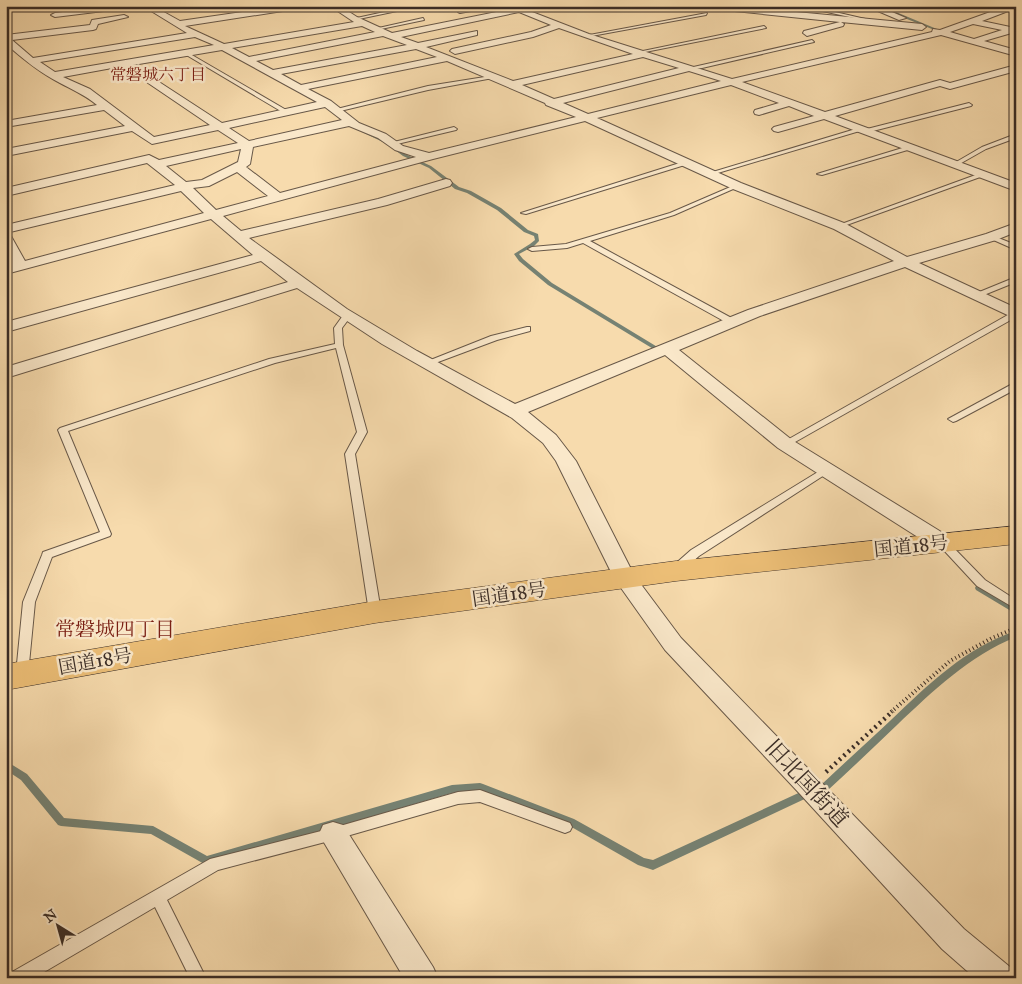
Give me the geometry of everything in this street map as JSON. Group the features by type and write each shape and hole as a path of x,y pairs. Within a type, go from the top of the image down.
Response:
{"highway":[{"name":"国道18号","path":"14,676 375,612 676,571 1016,535"}],"street":[{"path":"6,10 30,6"},
{"path":"54,15 121,6"},
{"path":"146,6 179,24 179,26 222,46 299,88 331,107 350,122 382,136 399,148 429,157"},
{"path":"179,24 302,6"},
{"path":"334,6 384,33 512,84 550,103 737,186 839,226 906,262 1016,314"},
{"path":"510,6 584,35 733,82 1016,187"},
{"path":"246,60 384,33 540,6"},
{"path":"748,11 762,6"},
{"path":"870,6 937,32 1016,53"},
{"path":"6,239 13,268 429,157 937,32 1016,6"},
{"path":"705,10 748,11 922,27"},
{"path":"326,15 343,11"},
{"path":"8,41 93,27 95,22 124,17"},
{"path":"522,22 541,18"},
{"path":"971,20 1012,30 972,42"},
{"path":"55,75 359,21"},
{"path":"810,37 854,21"},
{"path":"438,54 533,34 558,26"},
{"path":"271,73 418,46 474,33"},
{"path":"31,61 197,34"},
{"path":"564,38 584,35"},
{"path":"8,41 31,61 63,81 86,91 136,127 152,141 154,162"},
{"path":"512,84 643,53"},
{"path":"299,88 449,58"},
{"path":"124,63 248,145"},
{"path":"550,103 691,68"},
{"path":"778,129 940,83 950,86 1016,68"},
{"path":"759,112 790,103"},
{"path":"6,124 107,106"},
{"path":"152,141 286,112 331,107"},
{"path":"25,121 45,145"},
{"path":"6,192 248,145 350,122"},
{"path":"6,153 136,127"},
{"path":"212,189 244,164 248,145"},
{"name":"旧北国街道","path":"154,162 185,186 212,214 299,283 347,316 427,363 515,411 556,443 625,578 674,644 810,786 952,939 999,978"},
{"path":"238,167 277,197"},
{"path":"239,236 382,202 446,183"},
{"path":"6,229 185,186 212,189 236,208"},
{"path":"515,411 780,304 906,262 991,237 1016,227"},
{"path":"6,327 264,256"},
{"path":"6,373 299,283"},
{"path":"668,349 785,444 943,543"},
{"path":"333,834 422,978"}],"lane":[{"path":"359,21 418,6"},
{"path":"460,12 496,6"},
{"path":"802,6 882,23"},
{"path":"584,35 705,10"},
{"path":"384,33 423,19"},
{"path":"643,53 764,27"},
{"path":"691,68 702,68 810,37"},
{"path":"185,52 286,112"},
{"path":"331,107 491,76"},
{"path":"710,174 863,130 969,104"},
{"path":"393,144 454,129"},
{"path":"954,165 984,148 1016,136"},
{"path":"820,174 909,148"},
{"path":"524,213 686,163"},
{"path":"839,226 981,175"},
{"path":"532,249 568,246 672,214 737,186"},
{"path":"991,237 1016,248"},
{"path":"584,241 734,322"},
{"path":"976,295 1016,279"},
{"path":"785,444 1016,314"},
{"path":"347,316 338,328 338,346 362,432 350,454 375,612"},
{"path":"427,363 494,338 527,329"},
{"path":"14,676 30,602 47,555 106,534 63,430 272,361 338,346"},
{"path":"953,419 1016,385"},
{"path":"676,571 695,553 826,470"},
{"path":"943,543 982,583 1016,605"},
{"path":"18,978 215,864 333,834 458,798 480,796 564,828"},
{"path":"158,897 198,978"}],"path":[{"path":"810,786 950,661 992,638 1016,628"}],"waterway":[{"path":"883,8 943,32"},
{"path":"363,131 388,143 404,155 430,167 457,188 469,192 499,209 526,231 536,235 537,240 532,245 516,254 521,260 550,284 662,352"},
{"path":"979,588 1016,611"},
{"path":"824,788 956,667 984,648 1016,634"},
{"path":"6,765 24,777 61,822 153,830 206,861 452,789 480,787 571,822 642,862 653,865 808,793"}],"district":[{"name":"常磐城六丁目","path":"158,74"},
{"name":"常磐城四丁目","path":"115,629"}]}
